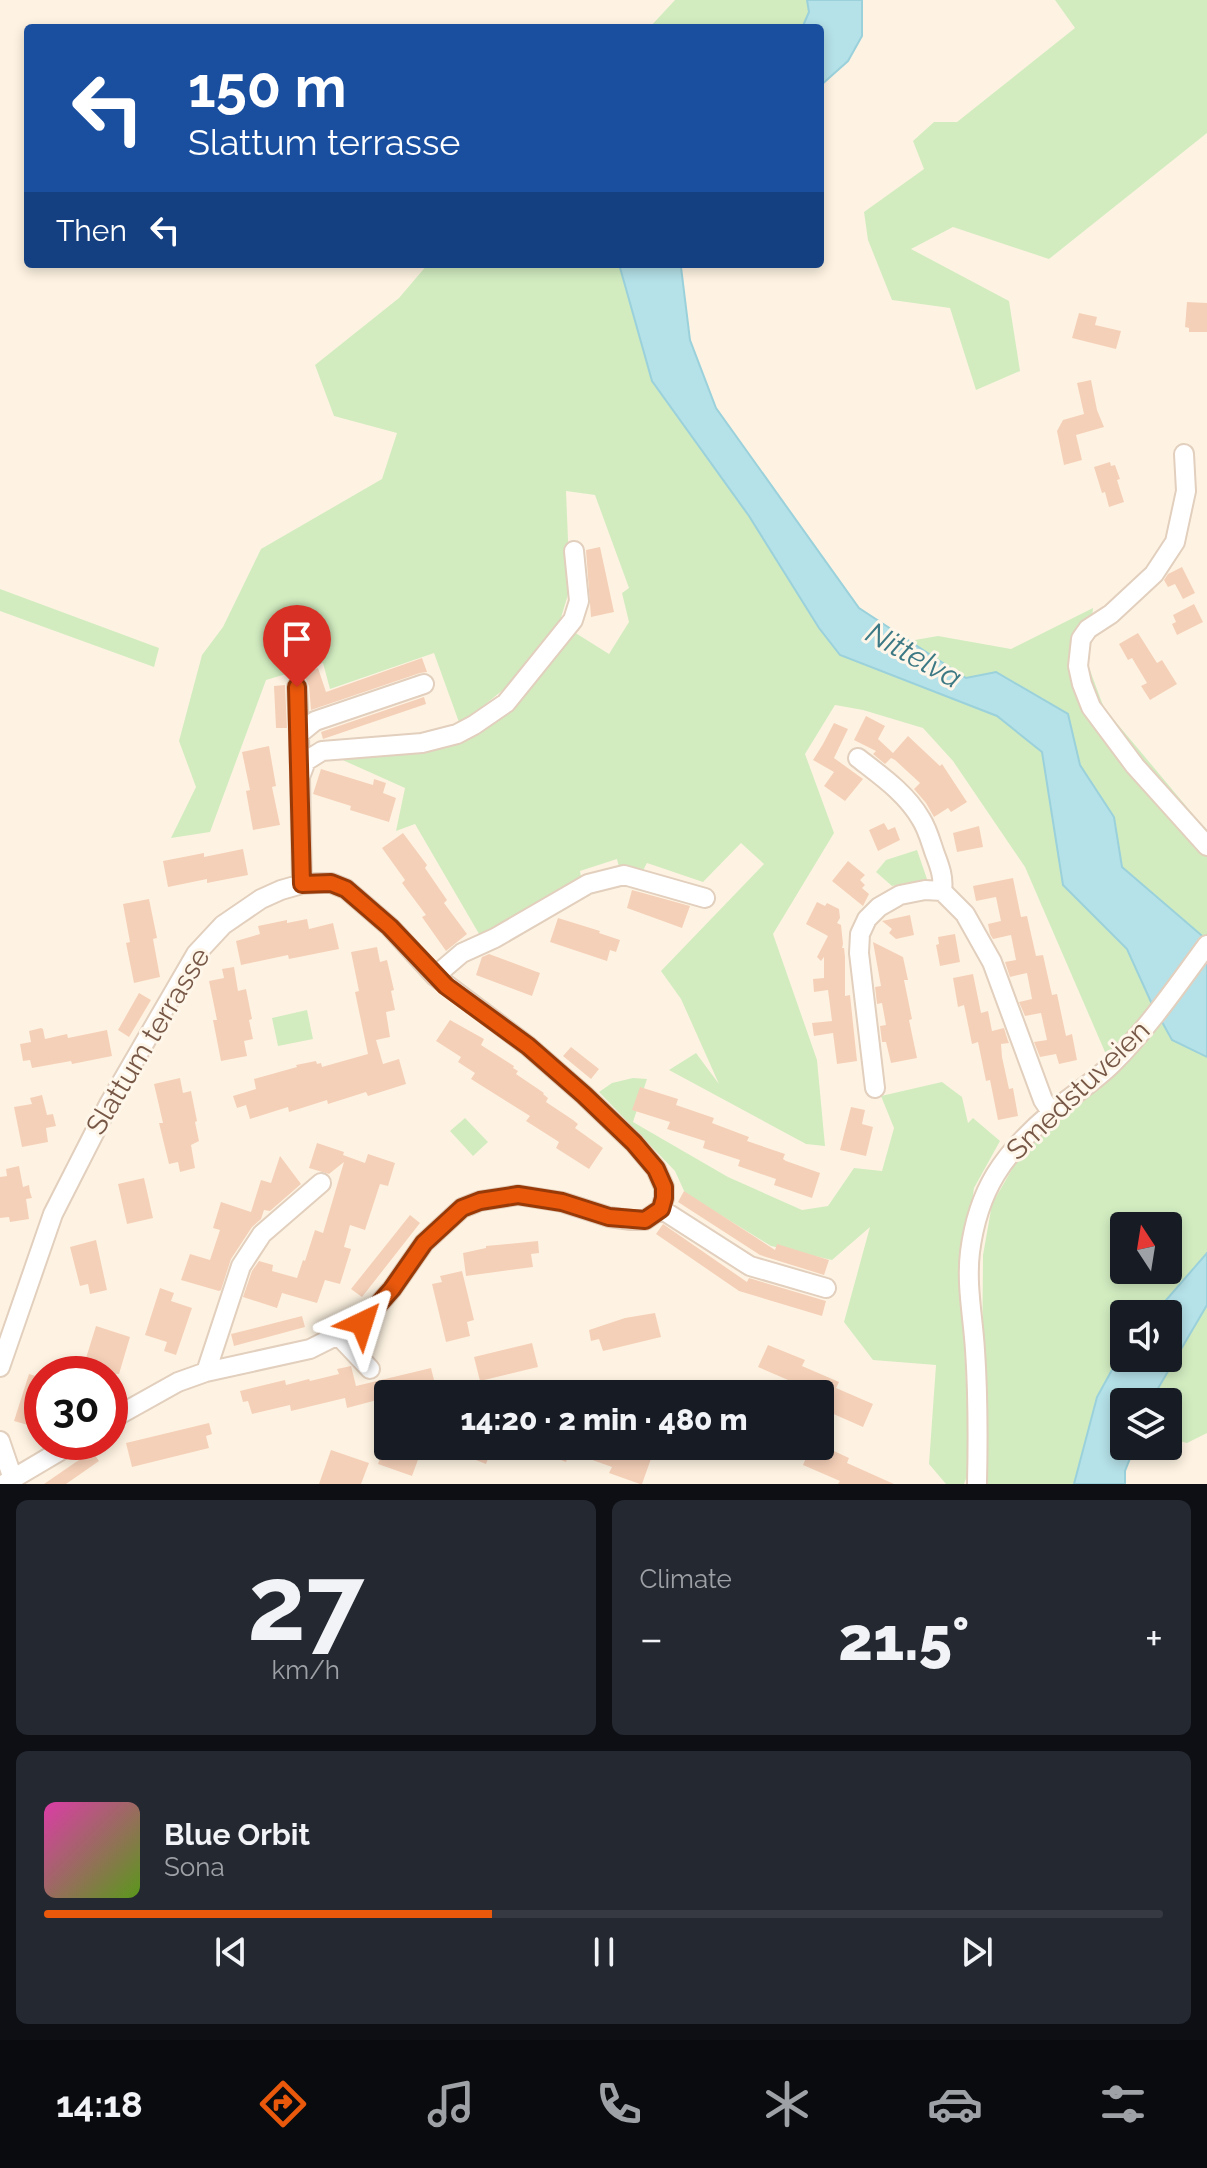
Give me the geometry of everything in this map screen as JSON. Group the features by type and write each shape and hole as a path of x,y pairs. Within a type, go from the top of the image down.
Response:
{"street":[{"path":"1184,454 1186,491 1175,542 1154,574 1111,614 1088,629 1081,639 1078,666 1091,707 1135,766 1207,846"},
{"path":"300,777 306,761 322,751 422,743 457,734 506,703 573,620 579,601 574,551"},
{"path":"299,734 315,721 424,684"},
{"path":"297,687 302,884"},
{"path":"858,758 895,787 923,821 940,867 942,891"},
{"path":"435,976 462,953 495,938 588,884 624,875 705,898"},
{"name":"Slattum terrasse","path":"0,1363 53,1214 109,1104 196,954 207,940 238,914 281,890 302,884 331,883 346,889 390,927 435,976 528,1046 584,1095 656,1169 664,1187 661,1209"},
{"path":"875,1088 859,953 860,934 867,919 879,907 900,895 925,890 942,891 965,914 992,962 1043,1100 1051,1112"},
{"name":"Smedstuveien","path":"977,1484 976,1383 969,1286 970,1253 979,1206 996,1170 1017,1145 1051,1112 1099,1078 1152,1019 1207,945"},
{"path":"206,1372 241,1266 262,1234 321,1183"},
{"path":"128,1410 162,1390 206,1372 310,1349 362,1323 392,1289 424,1243 462,1208 480,1201 518,1195 562,1202 609,1217 631,1220 645,1220 661,1209 750,1266 826,1288"},
{"path":"338,1335 370,1369"},
{"path":"0,1441 8,1482 45,1460"}],"green space":[{"path":"675,0 807,0 809,12 804,24 653,24"},
{"path":"1055,0 1207,0 1207,133 1049,259 953,227 911,249 1009,301 1020,371 976,390 950,308 892,300 868,240 864,212 924,169 913,141 934,122 957,122 1075,28"},
{"path":"425,268 620,268 652,382 749,516 819,628 886,645 938,636 1011,649 1093,608 1088,665 1104,708 1207,831 1207,1433 1187,1443 1182,1442 1182,1388 1110,1388 1110,1460 1115,1460 1111,1484 981,1484 983,1255 992,1204 1023,1150 1109,1076 1105,1052 1025,867 953,761 923,728 835,705 805,754 834,833 773,934 817,1060 825,1146 806,1144 669,1070 696,1053 719,1084 681,999 661,971 764,864 741,843 703,882 647,863 641,874 620,871 617,859 580,871 582,883 482,939 415,824 396,831 405,788 327,753 458,740 574,632 609,654 629,622 622,593 629,588 595,495 566,491 570,588 560,621 534,659 509,685 460,725 434,653 330,689 323,663 266,680 210,832 171,838 196,787 179,741 202,655 223,627 261,549 382,479 397,433 334,416 315,365 399,298"},
{"path":"0,589 159,648 154,667 0,611"},
{"path":"917,850 927,879 892,886 876,872 886,860"},
{"path":"307,1010 313,1039 278,1046 272,1018"},
{"path":"633,1078 647,1079 633,1122 728,1177 802,1210 828,1206 854,1168 882,1171 894,1128 881,1096 942,1082 962,1097 968,1123 973,1118 1000,1141 974,1188 961,1280 970,1468 964,1484 946,1484 929,1464 936,1365 873,1360 844,1322 870,1227 832,1260 771,1246 685,1193 675,1171 599,1092 612,1083"},
{"path":"465,1118 488,1142 473,1156 450,1131"}],"water":[{"path":"807,0 862,0 862,36 848,61 824,82 824,24 804,24 809,12"},
{"name":"Nittelva","path":"620,268 681,268 690,340 716,408 859,608 966,678 996,672 1068,714 1080,765 1114,817 1122,867 1207,940 1207,1057 1172,1040 1127,949 1063,885 1042,752 997,716 840,655 819,628 749,516 652,381"},
{"path":"1207,1253 1207,1305 1182,1348 1182,1300 1166,1300"},
{"path":"1111,1372 1168,1372 1158,1388 1110,1388 1110,1460 1129,1460 1125,1484 1074,1484 1097,1397"}],"building":[{"path":"1187,302 1207,303 1207,332 1189,332 1189,328 1185,327"},
{"path":"1079,313 1097,317 1095,325 1121,331 1116,349 1072,338"},
{"path":"1091,380 1104,427 1076,435 1082,460 1064,465 1057,431 1063,420 1084,414 1077,383"},
{"path":"1110,462 1111,466 1115,465 1120,479 1117,480 1124,502 1109,507 1094,467"},
{"path":"600,547 614,612 591,617 586,550"},
{"path":"1182,567 1195,593 1183,599 1175,584 1168,587 1164,580 1168,574"},
{"path":"1194,604 1203,622 1177,635 1172,624 1176,622 1173,615"},
{"path":"1138,633 1157,663 1162,660 1177,684 1150,700 1141,686 1147,683 1119,644"},
{"path":"422,658 427,672 311,710 309,686 303,673 318,668 326,692"},
{"path":"285,685 287,728 276,728 274,686"},
{"path":"424,697 426,704 323,739 321,732"},
{"path":"866,716 885,726 878,739 893,753 908,736 940,766 942,764 967,802 951,812 948,808 934,817 914,789 920,783 895,760 891,758 885,764 873,754 876,751 854,740"},
{"path":"834,723 848,729 834,758 863,779 845,801 824,786 834,772 813,760"},
{"path":"269,746 276,786 272,787 280,825 253,830 246,791 250,790 242,752"},
{"path":"321,769 373,785 374,779 386,783 383,793 396,798 389,822 313,794"},
{"path":"884,823 888,830 895,827 900,840 878,851 869,830"},
{"path":"979,826 983,847 957,852 953,833"},
{"path":"403,833 427,865 425,868 447,900 444,903 467,934 446,951 422,917 426,915 402,883 405,880 382,848"},
{"path":"243,849 248,875 168,887 163,861"},
{"path":"848,861 865,875 860,880 865,885 862,888 869,894 863,906 832,881"},
{"path":"1013,878 1021,917 1027,916 1036,956 1043,955 1052,995 1057,994 1066,1036 1072,1034 1077,1060 1059,1064 1056,1054 1040,1057 1034,1042 1047,1040 1041,1013 1025,1016 1019,1002 1032,999 1027,973 1010,977 1005,962 1016,960 1011,935 993,939 990,934 988,924 1001,921 996,897 976,901 973,886"},
{"path":"632,890 690,906 682,928 627,908"},
{"path":"149,899 157,938 153,939 160,977 134,983 126,943 130,942 123,904"},
{"path":"817,902 839,909 837,923 841,925 845,957 845,996 850,995 857,1061 837,1064 833,1033 814,1036 812,1023 832,1021 828,990 814,992 813,979 824,978 824,957 821,961 817,957 828,936 806,924"},
{"path":"910,915 914,935 896,939 889,933 892,929 882,921"},
{"path":"558,918 620,940 616,952 610,950 607,961 550,942"},
{"path":"307,919 309,929 333,923 339,949 241,965 236,941 260,934 258,926"},
{"path":"955,934 960,962 940,966 936,945 939,944 938,937"},
{"path":"873,942 903,957 912,1019 909,1020 917,1058 891,1063 886,1042 882,1042 880,1026 886,1025 882,1003 877,1004 875,987 881,986"},
{"path":"377,947 380,962 387,960 395,1010 386,1012 390,1037 376,1040 383,1064 399,1059 406,1084 368,1096 366,1092 328,1104 327,1100 289,1112 288,1107 250,1119 246,1105 237,1108 233,1096 256,1089 254,1079 296,1065 316,1061 322,1067 368,1054 355,992 359,991 351,952"},
{"path":"489,954 540,973 532,996 476,975 482,957"},
{"path":"234,967 238,991 246,989 253,1039 244,1041 247,1056 221,1061 209,981 224,978 222,969"},
{"path":"973,974 981,1013 988,1011 992,1031 1004,1028 1009,1043 1001,1044 1002,1057 1009,1089 1013,1088 1018,1116 998,1120 978,1042 972,1044 964,1005 958,1007 953,978"},
{"path":"139,993 151,1000 129,1037 118,1030"},
{"path":"450,1020 484,1039 481,1045 514,1066 518,1071 516,1074 544,1093 548,1098 546,1102 578,1124 575,1128 603,1148 589,1169 556,1148 559,1142 526,1121 530,1116 471,1079 475,1073 458,1062 461,1057 436,1041"},
{"path":"41,1028 45,1039 107,1030 112,1056 32,1068 30,1060 23,1061 20,1044 31,1042 29,1031"},
{"path":"571,1047 599,1069 591,1079 563,1056"},
{"path":"180,1078 183,1093 191,1091 199,1141 191,1145 195,1168 180,1172 178,1162 169,1164 154,1084"},
{"path":"640,1087 678,1099 676,1105 714,1118 712,1123 749,1137 747,1141 785,1154 783,1159 786,1161 820,1173 812,1198 774,1185 776,1179 738,1166 740,1160 703,1148 705,1141 667,1129 670,1122 632,1110"},
{"path":"42,1095 47,1115 53,1114 56,1126 46,1128 48,1142 22,1147 14,1107 32,1104 30,1098"},
{"path":"851,1107 865,1110 862,1124 873,1127 866,1156 840,1150"},
{"path":"317,1143 365,1163 368,1154 395,1163 388,1186 380,1184 365,1230 350,1225 344,1247 351,1249 340,1284 325,1280 317,1303 282,1293 277,1308 243,1297 259,1261 273,1265 272,1271 297,1278 315,1230 323,1233 344,1162 329,1174 309,1168"},
{"path":"280,1156 301,1184 270,1211 264,1210 261,1219 231,1259 221,1290 181,1280 190,1254 210,1260 220,1230 213,1228 221,1202 251,1212 261,1180 271,1183"},
{"path":"19,1166 23,1187 29,1185 32,1198 26,1199 29,1219 10,1222 9,1217 0,1218 0,1177 7,1176 6,1169"},
{"path":"144,1178 153,1218 127,1224 118,1184"},
{"path":"684,1191 775,1250 777,1244 829,1260 824,1275 760,1255 678,1202"},
{"path":"410,1215 420,1223 362,1297 351,1289"},
{"path":"663,1224 747,1282 749,1278 826,1301 822,1316 739,1291 656,1234"},
{"path":"96,1240 107,1290 90,1294 88,1284 80,1286 70,1247"},
{"path":"538,1241 539,1253 531,1254 533,1267 466,1276 463,1253 486,1246"},
{"path":"462,1271 474,1320 467,1322 470,1336 446,1342 432,1284 442,1282 440,1276"},
{"path":"160,1288 174,1293 171,1301 192,1308 176,1355 164,1351 167,1342 145,1335"},
{"path":"655,1313 661,1337 603,1351 599,1339 591,1341 589,1330 625,1318"},
{"path":"302,1316 305,1327 234,1346 231,1334"},
{"path":"96,1326 130,1337 124,1356 87,1356"},
{"path":"532,1343 538,1367 480,1380 474,1357"},
{"path":"768,1345 805,1360 802,1366 839,1382 836,1388 873,1404 863,1427 834,1414 834,1380 788,1380 758,1367"},
{"path":"351,1366 356,1386 374,1382 374,1401 347,1408 345,1398 291,1411 290,1405 252,1414 248,1401 243,1402 240,1391 285,1380 286,1385 310,1381 339,1374 337,1369"},
{"path":"431,1368 434,1380 381,1380"},
{"path":"24,1390 24,1424 14,1421"},
{"path":"209,1423 212,1434 206,1436 209,1448 132,1467 128,1443"},
{"path":"331,1450 369,1463 361,1484 319,1484"},
{"path":"834,1451 849,1458 847,1463 894,1484 838,1484 840,1481 803,1465 805,1460 834,1460"},
{"path":"79,1460 99,1461 66,1484 44,1484"},
{"path":"380,1460 418,1460 412,1476 378,1464"},
{"path":"592,1460 651,1460 642,1484 609,1473 612,1467"}],"route":[{"path":"297,687 302,884 331,883 346,889 390,927 446,986 528,1046 584,1095 634,1143 656,1169 664,1187 661,1209 645,1220 609,1217 562,1202 518,1195 480,1201 462,1208 424,1243 392,1289 362,1323"}]}
